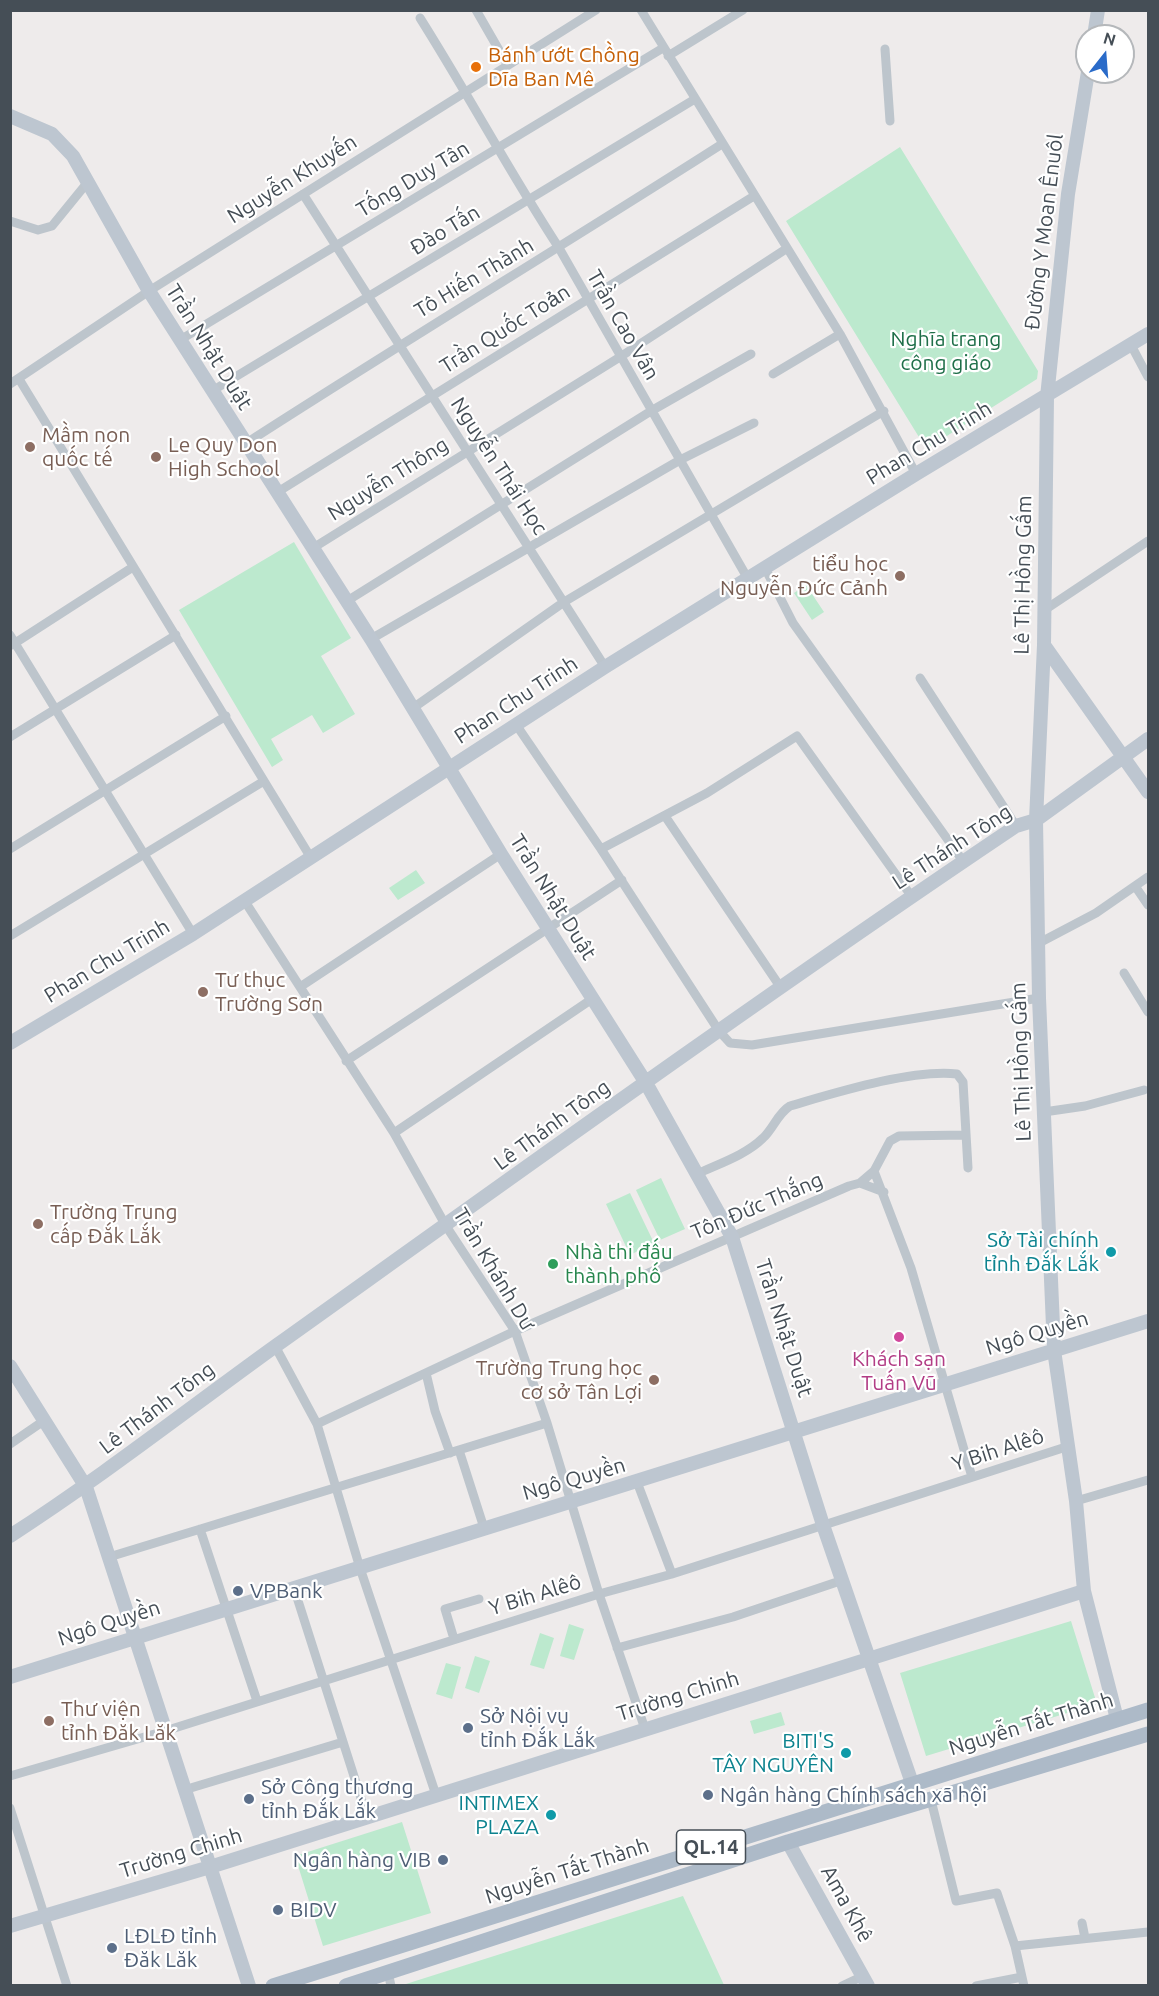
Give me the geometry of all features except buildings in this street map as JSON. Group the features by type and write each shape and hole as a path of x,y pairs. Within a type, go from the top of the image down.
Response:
{"main road":[{"name":"Nguyễn Tất Thành","path":"273,1986 1149,1710"},
{"name":"Nguyễn Tất Thành","path":"346,1986 390,1979 788,1842 1149,1734"},
{"path":"782,1824 788,1842"},
{"path":"382,1952 390,1979"}],"street":[{"path":"476,10 507,64"},
{"name":"Nguyễn Khuyến","path":"15,381 149,291 596,10"},
{"path":"641,10 840,334 884,411 916,474"},
{"name":"Tống Duy Tân","path":"180,340 497,150 743,10"},
{"name":"Trần Cao Vân","path":"420,18 466,90 497,150 559,248 651,411 713,514 748,579"},
{"path":"885,49 890,121"},
{"name":"Đường Y Moan Ênuôl","path":"1047,397 1068,194 1086,84"},
{"name":"Đào Tấn","path":"212,391 694,99"},
{"name":"Trần Nhật Duật","path":"10,116 52,134 73,156 149,291 371,639 501,854 646,1083 732,1237 824,1525 912,1783"},
{"name":"Tô Hiến Thành","path":"245,444 398,345 559,248 722,144"},
{"path":"10,221 38,230 52,226 87,183"},
{"name":"Nguyễn Thái Học","path":"303,194 605,667"},
{"name":"Trần Quốc Toản","path":"276,493 754,196"},
{"name":"Nguyễn Thông","path":"313,548 620,357 786,249"},
{"path":"773,374 840,334"},
{"name":"Phan Chu Trinh","path":"10,1043 193,934 605,667 916,474 1149,334"},
{"path":"1131,345 1149,377"},
{"path":"347,601 651,411 751,354"},
{"path":"15,381 176,635 311,858"},
{"name":"Lê Thị Hồng Gấm","path":"1047,397 1044,645 1036,820 1039,998 1054,1350 1076,1501 1084,1591 1117,1719"},
{"path":"413,708 564,602 884,411"},
{"path":"371,639 680,460 754,423"},
{"path":"1043,611 1149,540"},
{"path":"133,567 12,641 107,790 193,934"},
{"path":"765,568 794,623 963,861"},
{"path":"10,737 176,635"},
{"path":"1044,645 1149,792"},
{"path":"920,678 1016,826"},
{"path":"10,849 226,716"},
{"path":"517,726 622,880 719,1031 730,1043 752,1045 1039,998"},
{"path":"601,849 665,816 797,736 912,897"},
{"name":"Lê Thánh Tông","path":"10,1536 86,1487 276,1346 719,1031 963,861 1016,826 1036,820 1149,740"},
{"path":"10,936 264,781"},
{"path":"665,816 781,988"},
{"path":"300,987 501,854"},
{"path":"1038,943 1096,913 1149,877"},
{"path":"346,1061 622,880"},
{"path":"1135,886 1149,904"},
{"name":"Trần Khánh Dư","path":"244,900 394,1133 446,1226 514,1331 548,1424 599,1594 645,1729"},
{"path":"1124,973 1149,1012"},
{"path":"394,1133 592,999"},
{"path":"697,1174 750,1148 764,1138 781,1113 790,1106 914,1077 954,1074 961,1077 968,1168"},
{"path":"1044,1112 1085,1106 1144,1090"},
{"path":"966,1135 899,1136 890,1141 883,1150 874,1171 884,1192 911,1268 972,1477"},
{"name":"Tôn Đức Thắng","path":"317,1424 514,1331 860,1183 874,1171"},
{"path":"860,1183 884,1192"},
{"name":"Ngô Quyền","path":"10,1677 1149,1321"},
{"path":"276,1346 317,1424 360,1568 436,1795"},
{"path":"10,1366 86,1487 249,1986"},
{"path":"426,1373 435,1411 484,1528"},
{"path":"10,1444 45,1420"},
{"path":"109,1557 548,1424"},
{"name":"Y Bih Alêô","path":"10,1776 165,1731 392,1658 599,1594 672,1574 1069,1446"},
{"path":"1076,1501 1149,1480"},
{"path":"637,1482 672,1574"},
{"path":"200,1529 257,1701"},
{"path":"617,1648 733,1617 843,1580"},
{"path":"294,1588 367,1817"},
{"name":"Trường Chinh","path":"10,1926 210,1867 1084,1591"},
{"path":"454,1639 445,1609 479,1599"},
{"path":"184,1790 343,1742"},
{"path":"931,1800 957,1901 997,1893 1015,1946 1023,1982 976,1986"},
{"path":"10,1808 67,1986"},
{"name":"Ama Khê","path":"788,1842 865,1981"},
{"path":"1082,1923 1085,1938"},
{"path":"1015,1946 1149,1932"},
{"path":"842,1986 865,1981"}],"green space":[{"name":"Nghĩa trang công giáo","path":"900,147 1038,371 1037,379 931,446 922,442 786,221"},
{"path":"294,542 351,638 321,656 355,714 323,733 312,715 271,739 283,760 272,767 179,610"},
{"path":"806,585 824,612 812,620 794,593"},
{"path":"416,870 425,883 398,900 389,888"},
{"path":"661,1178 685,1229 660,1240 636,1190"},
{"path":"630,1193 654,1243 630,1255 606,1204"},
{"path":"1071,1621 1097,1704 926,1756 900,1673"},
{"path":"569,1624 584,1629 574,1660 560,1656"},
{"path":"540,1633 554,1638 544,1669 530,1665"},
{"path":"475,1656 490,1661 479,1693 465,1688"},
{"path":"446,1663 461,1667 452,1699 436,1694"},
{"path":"781,1712 785,1725 754,1734 750,1721"},
{"path":"402,1822 431,1913 323,1946 295,1856"},
{"path":"683,1896 724,1985 406,1985 406,1984"}],"place":[{"name":"Bánh ướt Chồng Dĩa Ban Mê","path":"476,67"},
{"name":"Mầm non quốc tế","path":"30,447"},
{"name":"Le Quy Don High School","path":"156,457"},
{"name":"tiểu học Nguyễn Đức Cảnh","path":"900,576"},
{"name":"Tư thục Trường Sơn","path":"203,992"},
{"name":"Trường Trung cấp Đắk Lắk","path":"38,1224"},
{"name":"Sở Tài chính tỉnh Đắk Lắk","path":"1111,1252"},
{"name":"Nhà thi đấu thành phố","path":"553,1264"},
{"name":"Khách sạn Tuấn Vũ","path":"899,1337"},
{"name":"Trường Trung học cơ sở Tân Lợi","path":"654,1380"},
{"name":"VPBank","path":"238,1591"},
{"name":"Thư viện tỉnh Đăk Lăk","path":"49,1721"},
{"name":"Sở Nội vụ tỉnh Đắk Lắk","path":"468,1728"},
{"name":"BITI'S TÂY NGUYÊN","path":"846,1753"},
{"name":"Ngân hàng Chính sách xã hội","path":"708,1795"},
{"name":"Sở Công thương tỉnh Đắk Lắk","path":"249,1799"},
{"name":"INTIMEX PLAZA","path":"551,1815"},
{"name":"Ngân hàng VIB","path":"443,1860"},
{"name":"BIDV","path":"278,1910"},
{"name":"LĐLĐ tỉnh Đăk Lăk","path":"112,1948"}]}
